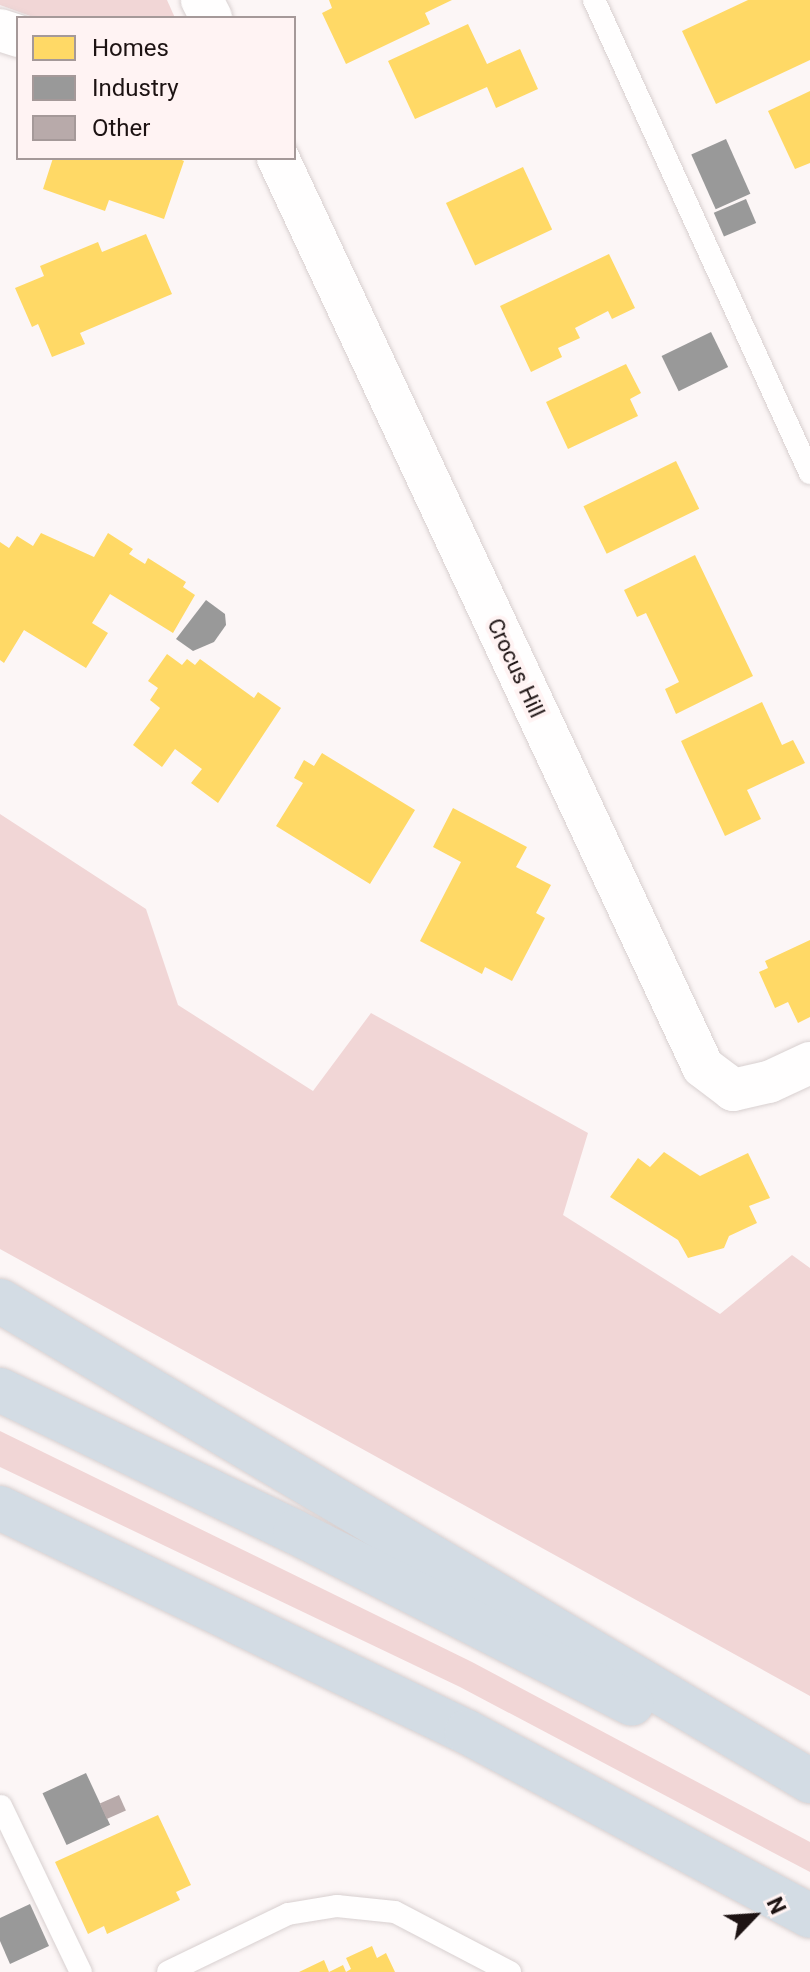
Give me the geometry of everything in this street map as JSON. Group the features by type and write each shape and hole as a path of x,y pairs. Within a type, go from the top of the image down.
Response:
{"highway":[{"path":"0,1301 810,1781"},
{"path":"0,1390 507,1638 810,1800"},
{"path":"0,1508 467,1732 810,1916"}],"street":[{"name":"Crocus Hill","path":"279,160 703,1067 733,1090 769,1082 810,1063"}],"lane":[{"path":"594,0 810,473"},
{"path":"1,1806 81,1972"},
{"path":"168,1972 288,1914 327,1906 395,1912 510,1972"}],"shaded area":[{"path":"0,0 167,0 174,16 30,16 0,5"},
{"path":"0,814 146,909 178,1005 313,1091 371,1013 588,1133 563,1215 720,1314 792,1255 810,1268 810,1696 0,1249"},
{"path":"0,1431 472,1662 810,1842 810,1872 460,1687 0,1467"}],"building: Homes":[{"path":"329,0 452,0 425,13 430,24 346,64 322,13 332,8"},
{"path":"748,0 810,0 810,60 716,104 682,31"},
{"path":"468,24 487,64 520,49 538,89 496,108 487,87 415,119 388,61"},
{"path":"810,91 810,163 795,169 768,111"},
{"path":"52,160 184,161 164,219 109,200 105,211 43,189"},
{"path":"523,167 552,230 475,265 446,203"},
{"path":"146,234 172,294 80,333 85,344 52,357 38,324 32,327 15,288 44,276 40,266 98,242 102,252"},
{"path":"609,254 635,308 612,319 608,311 575,328 580,338 558,348 562,357 531,372 500,306"},
{"path":"626,364 641,393 630,399 638,416 568,449 546,402"},
{"path":"676,461 699,509 607,554 583,506"},
{"path":"41,533 94,557 108,533 133,549 129,554 145,564 148,558 186,582 183,587 195,595 173,633 110,594 92,623 108,633 86,668 24,630 4,663 0,660 0,542 9,548 17,536 33,546"},
{"path":"695,555 753,676 676,714 665,689 679,682 646,613 637,617 624,590"},
{"path":"167,654 182,665 187,659 195,665 200,659 254,698 258,692 281,708 218,803 191,783 202,769 175,749 162,767 133,745 160,708 150,700 158,688 148,681"},
{"path":"762,702 782,745 793,740 805,763 747,790 761,819 725,836 681,741"},
{"path":"322,753 415,810 370,884 276,826 303,783 294,778 304,760 314,766"},
{"path":"453,808 527,847 516,867 551,885 536,913 545,918 512,981 485,967 482,974 420,941 461,862 433,847"},
{"path":"810,940 810,1017 798,1023 788,1002 775,1008 759,972 768,968 765,961"},
{"path":"664,1152 700,1176 748,1153 770,1198 749,1206 757,1223 729,1236 724,1248 688,1258 678,1240 610,1197 638,1158 650,1167"},
{"path":"158,1815 191,1885 176,1892 180,1900 107,1934 104,1926 88,1934 55,1862"},
{"path":"372,1946 377,1958 386,1953 395,1972 346,1972 351,1969 346,1958"},
{"path":"324,1960 329,1972 299,1972"},
{"path":"343,1965 346,1972 329,1972"}],"building: Industry":[{"path":"726,139 750,194 716,209 691,154"},
{"path":"746,199 756,223 724,237 714,213"},
{"path":"711,332 728,367 679,391 662,356"},
{"path":"206,600 225,614 226,625 214,642 193,651 176,639"},
{"path":"86,1773 110,1825 67,1845 42,1793"},
{"path":"30,1904 49,1946 10,1964 0,1941 0,1918"}],"building: Other":[{"path":"119,1795 126,1811 107,1819 100,1804"}]}
